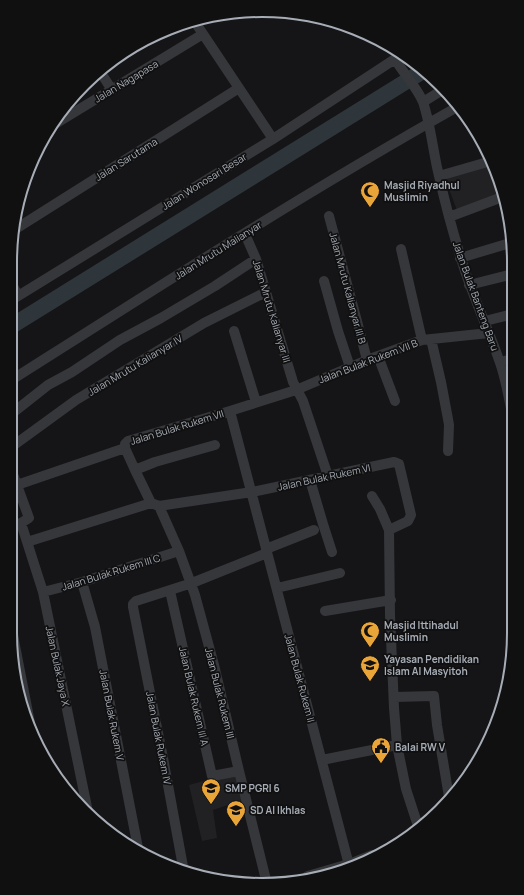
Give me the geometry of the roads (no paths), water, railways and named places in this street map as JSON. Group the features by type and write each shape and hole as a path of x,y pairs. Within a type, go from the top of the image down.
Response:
{"street":[{"path":"197,26 273,139"},
{"name":"Jalan Nagapasa","path":"63,119 203,34"},
{"name":"Jalan Wonosari Besar","path":"17,296 273,139 397,57"},
{"name":"Jalan Bulak Banteng Baru","path":"399,59 401,70 406,75 421,100 428,123 438,176 460,258 469,285 485,321 487,334 500,362 507,393"},
{"path":"103,76 112,90"},
{"name":"Jalan Sarutama","path":"20,226 239,88"},
{"path":"421,100 438,92"},
{"name":"Jalan Mrutu Malianyar","path":"17,377 158,287 365,160 453,109"},
{"path":"438,176 486,163"},
{"path":"449,217 499,198"},
{"name":"Jalan Mrutu Kalianyar III B","path":"329,216 367,360"},
{"name":"Jalan Mrutu Kalianyar III","path":"246,234 256,259 296,390 303,401 328,476"},
{"path":"460,258 506,244"},
{"path":"401,249 427,340 441,382 449,425 448,451"},
{"path":"17,409 48,385 72,372 120,340 215,286 256,259"},
{"path":"469,285 507,276"},
{"path":"324,281 350,367"},
{"name":"Jalan Mrutu Kalianyar IV","path":"17,443 82,396 204,323 266,292"},
{"path":"485,321 507,316"},
{"path":"234,331 256,402"},
{"name":"Jalan Bulak Rukem VII B","path":"296,390 367,360 427,340 487,334"},
{"path":"378,356 396,401"},
{"path":"500,362 507,360"},
{"name":"Jalan Bulak Rukem VII","path":"17,485 125,448 125,444 128,441 296,390"},
{"name":"Jalan Bulak Rukem II","path":"230,411 322,760 344,864"},
{"path":"135,470 155,462 215,445"},
{"name":"Jalan Bulak Rukem III","path":"125,448 135,470 155,504 179,551 192,584 214,665 265,878"},
{"name":"Jalan Bulak Rukem VI","path":"252,492 396,462 399,464 411,515 408,521 389,530"},
{"path":"310,480 332,552"},
{"path":"17,485 28,516 28,518 17,524"},
{"path":"28,542 155,504 252,492"},
{"path":"372,496 380,509 389,530 390,615 397,745 406,788 417,822"},
{"name":"Jalan Bulak Jaya X","path":"21,523 43,592 86,803"},
{"path":"170,591 192,584 314,530"},
{"name":"Jalan Bulak Rukem III C","path":"43,592 82,582 179,551"},
{"path":"276,588 340,573"},
{"name":"Jalan Bulak Rukem V","path":"82,582 95,627 137,844"},
{"name":"Jalan Bulak Rukem IV","path":"170,591 136,601 133,604 133,608 183,865"},
{"name":"Jalan Bulak Rukem III A","path":"170,591 212,776 239,771"},
{"path":"325,611 391,600"},
{"path":"394,697 434,696 437,725 448,792"},
{"path":"322,760 397,745"}],"waterway":[{"path":"17,323 419,74"}],"place":[{"name":"Masjid Riyadhul Muslimin","path":"370,208"},
{"name":"Masjid Ittihadul Muslimin","path":"370,648"},
{"name":"Yayasan Pendidikan Islam Al Masyitoh","path":"370,682"},
{"name":"Balai RW V","path":"381,764"},
{"name":"SMP PGRI 6","path":"211,805"},
{"name":"SD Al Ikhlas","path":"236,827"}]}
